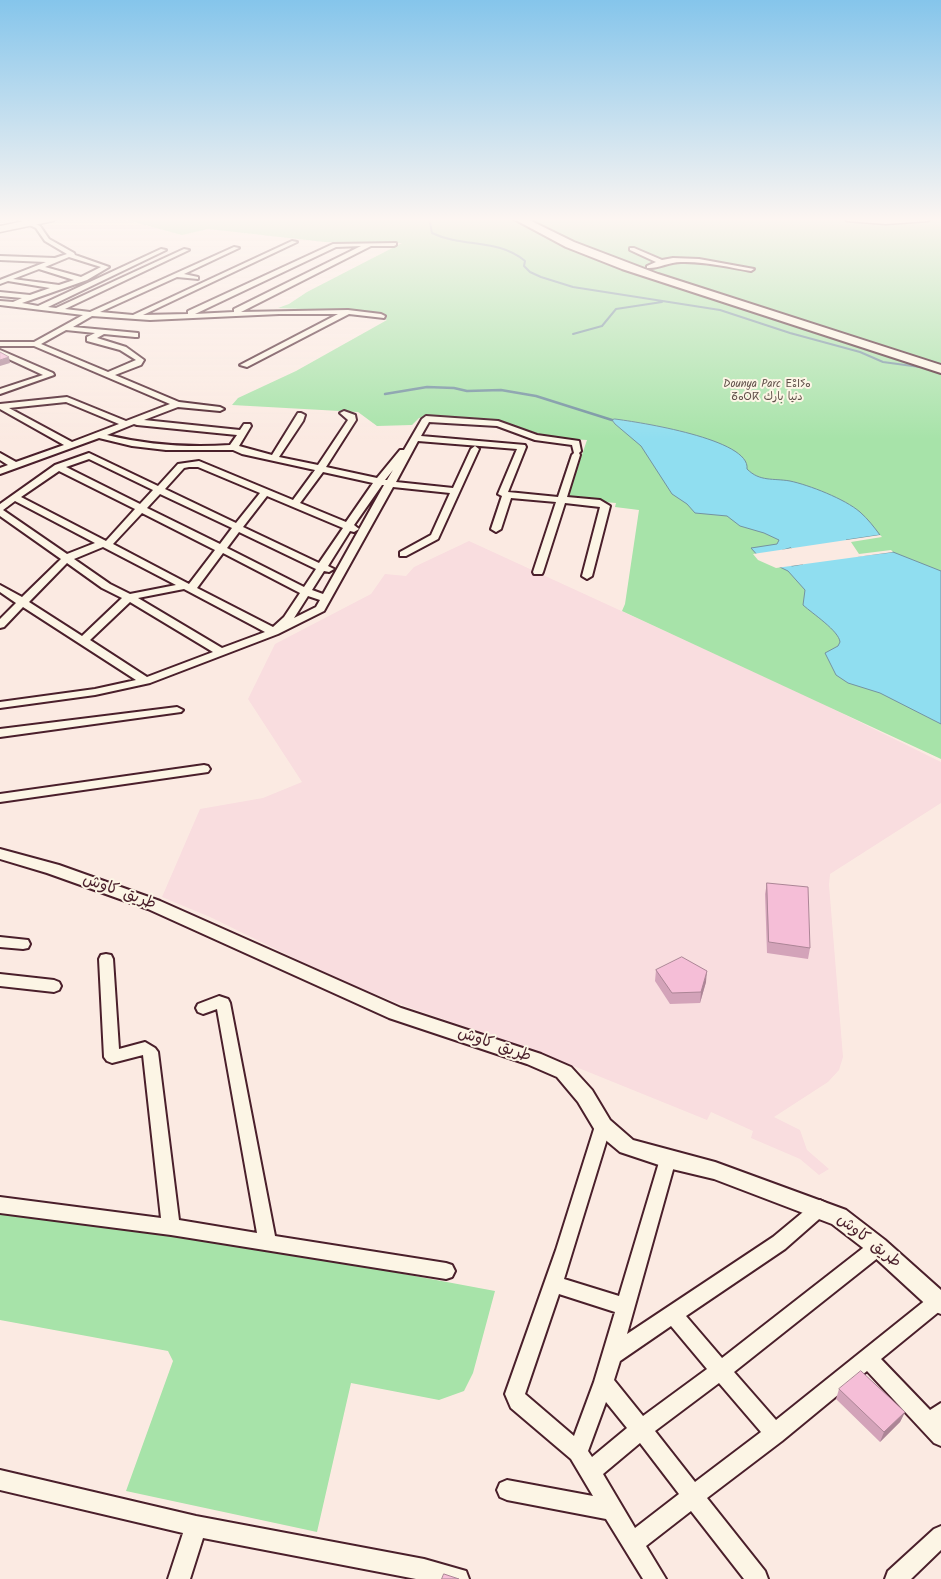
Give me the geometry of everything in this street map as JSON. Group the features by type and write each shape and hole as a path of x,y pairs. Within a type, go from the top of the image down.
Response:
{"highway":[{"path":"708,292 866,342 941,369"},
{"path":"736,292 941,361"}],"street":[{"path":"15,304 47,292"},
{"path":"40,308 75,292"},
{"path":"57,310 96,292"},
{"path":"34,344 139,292"},
{"path":"133,317 190,292"},
{"path":"184,316 237,292"},
{"path":"233,313 279,292"},
{"path":"0,294 31,297"},
{"path":"0,303 133,317 233,313 348,312 381,316"},
{"path":"244,365 348,312"},
{"path":"63,328 135,335"},
{"path":"103,332 90,339 121,346 129,350 140,360 138,363 108,375"},
{"path":"0,344 34,344 177,404 220,409"},
{"path":"0,352 50,375 0,392"},
{"path":"62,388 64,400"},
{"path":"0,406 64,400 130,423 244,429 234,447"},
{"path":"0,470 99,435 177,404"},
{"path":"0,406 71,445"},
{"path":"294,505 320,470 352,420 352,417 344,413"},
{"path":"274,458 301,415"},
{"path":"0,705 95,692 146,681 274,632 320,609 391,484 424,420 428,419 498,424 535,437 576,443 576,453 538,572"},
{"path":"99,435 121,442 188,449 234,447 320,470 391,484 456,491"},
{"path":"274,632 288,619 308,592 348,526 379,481 401,453 414,442 522,447 530,444 535,437"},
{"path":"522,447 503,494 507,496 600,503 605,506 587,576"},
{"path":"402,554 435,536 475,449"},
{"path":"0,456 14,465"},
{"path":"223,653 129,597 106,586 0,510 58,467 89,456 322,568 341,571"},
{"path":"0,625 67,558 105,544 181,466 194,464 363,533"},
{"path":"58,467 308,592 326,599"},
{"path":"83,641 129,597 189,587 222,549 265,492"},
{"path":"496,529 507,496"},
{"path":"0,499 13,500 105,544 274,632"},
{"path":"0,588 146,681"},
{"path":"0,733 177,710"},
{"path":"0,798 204,769"},
{"name":"طريق كاوش","path":"0,854 53,869 154,905 395,1013 564,1072 585,1096 603,1126 627,1146 715,1171 820,1208 839,1217 878,1247 939,1302"},
{"path":"0,942 23,944"},
{"path":"106,959 112,1057 145,1048 150,1052 172,1227"},
{"path":"0,980 54,986"},
{"path":"203,1008 223,1003 267,1242"},
{"path":"603,1126 554,1284 515,1394 518,1402 578,1452 655,1579"},
{"path":"578,1452 604,1382 668,1159"},
{"path":"0,1205 172,1227 446,1271"},
{"path":"612,1355 779,1243 820,1208"},
{"path":"590,1472 641,1429 720,1371 878,1247"},
{"path":"554,1284 626,1307"},
{"path":"632,1543 775,1434 939,1302"},
{"path":"672,1313 775,1434"},
{"path":"868,1359 937,1424"},
{"path":"604,1382 611,1394 641,1429 757,1579"},
{"path":"0,1480 196,1526 422,1575 458,1579"},
{"path":"507,1490 612,1510"},
{"path":"179,1579 196,1526"},
{"path":"896,1579 941,1536"}],"shaded area":[{"path":"469,541 813,699 941,762 941,803 830,874 829,885 843,1057 839,1070 828,1082 774,1117 800,1130 807,1150 829,1169 819,1175 800,1159 751,1138 753,1131 711,1112 707,1120 539,1052 408,1007 335,978 210,917 162,897 200,809 263,798 302,782 248,699 275,644 371,594 385,574 406,576 414,567"}],"green space":[{"name":"Dounya Parc ⴹⵓⵏⵢⴰ ⵒⴰⵔⴽ دنيا بارك","path":"307,292 941,292 941,759 622,611 625,604 639,510 615,507 616,503 567,499 587,440 553,438 492,419 432,415 419,418 412,425 377,426 358,412 232,405 238,398 296,371 387,320 354,311 278,308 289,304"},
{"path":"0,1214 254,1246 495,1291 473,1373 464,1391 439,1400 351,1383 317,1532 126,1491 173,1361 168,1351 0,1320"}],"water":[{"path":"612,420 668,428 713,441 731,449 743,458 747,469 757,476 790,481 807,486 826,493 860,512 880,535 846,540 858,556 893,552 941,571 941,724 880,693 848,683 836,675 825,653 838,646 839,638 803,605 805,590 788,571 759,557 751,548 777,544 779,540 764,533 740,526 727,516 695,513 687,504 672,494 641,446","holes":["791,548 803,564 792,566 771,554"]}],"pier":[{"path":"880,535 882,537 851,542 859,554 891,550 893,552 776,568 758,560 753,554"}],"building":[{"path":"0,352 9,357 0,360"},
{"path":"767,883 808,887 810,948 769,942"},
{"path":"682,957 707,971 701,992 672,993 656,970"},
{"path":"861,1371 905,1412 884,1432 839,1389"},
{"path":"444,1574 459,1579 442,1579"}],"waterway":[{"path":"603,292 720,310 790,333 860,352 883,362 920,367"},
{"path":"573,334 602,326 616,309 662,302"},
{"path":"385,394 427,387 454,388 467,391 501,390 536,396 612,420"}]}
